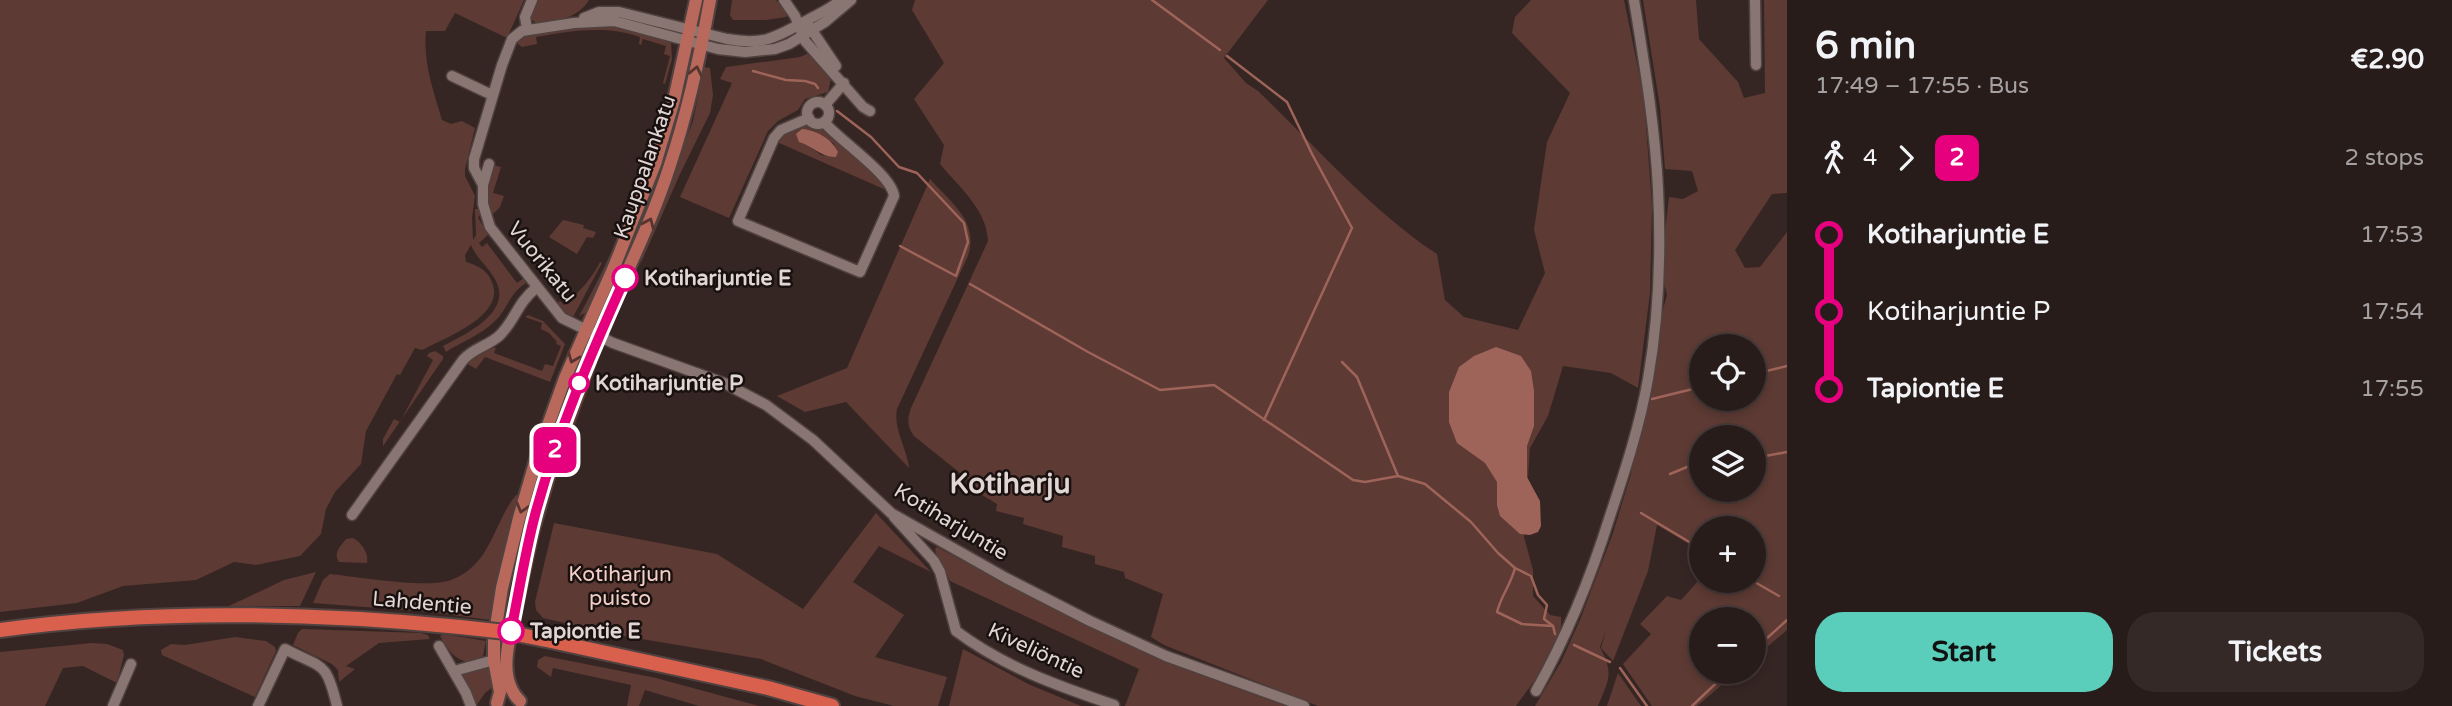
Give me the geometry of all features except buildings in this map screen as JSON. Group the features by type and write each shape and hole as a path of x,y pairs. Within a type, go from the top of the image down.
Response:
{"highway":[{"name":"Lahdentie","path":"0,630 65,621 265,614 369,618 506,632 768,688 832,706"}],"main road":[{"name":"Kauppalankatu","path":"496,705 500,692 494,660 494,639 502,588 522,508 554,409 655,164 674,100 696,0"},
{"name":"Kauppalankatu","path":"523,704 510,685 507,666 524,558 559,437 598,336 649,223 671,164 692,92 710,0"},
{"path":"496,705 509,699 523,704"}],"street":[{"name":"Vuorikatu","path":"532,0 522,32 504,58 474,163 483,186 483,204 490,226 558,316 598,336"},
{"path":"598,0 599,16"},
{"path":"785,0 800,21 813,30 844,83"},
{"path":"522,32 599,16 703,39 764,41 782,35 800,21 819,15 841,0"},
{"path":"703,39 726,51 744,52 782,47 813,30 850,0"},
{"path":"1536,691 1596,561 1630,455 1654,336 1658,186 1646,71 1633,0"},
{"path":"1755,0 1756,65"},
{"path":"800,21 803,36 863,107 870,111"},
{"path":"452,76 492,94"},
{"path":"825,105 844,83"},
{"path":"809,118 781,130 774,138 738,220 860,272 894,191 886,178 824,122 815,123 809,118 808,109 812,104 819,102 825,105 828,114 824,122"},
{"path":"483,186 489,164"},
{"path":"352,515 463,360 475,349 498,336 509,325 522,301 537,288"},
{"name":"Kotiharjuntie","path":"598,336 724,383 766,405 813,440 891,513 1006,578 1166,656 1304,706"},
{"name":"Kiveliöntie","path":"891,513 934,561 940,572 956,631 1014,667 1041,680 1114,705"},
{"path":"439,646 471,706"},
{"path":"258,706 285,649 327,672 337,706"},
{"path":"454,671 494,660"},
{"path":"113,706 131,664"}],"green space":[{"path":"0,0 524,0 507,38 455,13 445,31 426,31 425,42 430,76 442,120 451,124 462,121 475,128 465,169 465,176 475,196 473,240 476,235 475,209 480,209 478,218 489,234 479,243 482,247 487,243 517,283 524,278 526,283 515,292 489,327 446,352 443,346 476,328 494,310 499,300 499,288 493,276 471,245 465,255 466,262 483,270 493,285 494,296 489,307 457,333 422,350 415,348 400,375 397,374 366,431 361,464 335,492 326,509 321,534 300,556 256,565 234,562 196,580 123,586 77,603 0,612"},
{"path":"536,0 589,0 572,15 536,23 530,18"},
{"path":"732,0 776,0 787,14 786,17 766,20 733,20 730,15"},
{"path":"915,0 1268,0 1224,58 1246,83 1258,91 1344,177 1390,219 1437,254 1445,300 1464,317 1518,330 1545,273 1534,230 1547,142 1570,93 1512,33 1515,17 1531,0 1624,0 1644,98 1652,206 1650,293 1638,388 1611,373 1563,366 1548,416 1530,448 1524,537 1533,570 1533,596 1550,615 1561,617 1561,629 1546,664 1516,706 1318,706 1164,645 1151,637 1163,594 1125,578 1124,572 1095,564 1095,556 1062,547 1063,536 1023,524 1024,518 996,511 997,504 979,493 975,485 914,436 908,423 911,408 988,241 983,219 977,209 940,164 944,145 914,99 944,63 912,10"},
{"path":"1643,0 1696,0 1699,39 1738,82 1744,98 1765,93 1764,0 1787,0 1787,193 1772,194 1735,250 1745,268 1760,267 1787,232 1787,630 1766,648 1766,607 1689,607 1689,684 1723,684 1697,706 1652,706 1623,664 1651,634 1640,624 1667,596 1681,600 1689,591 1766,593 1766,516 1689,516 1689,544 1657,525 1648,571 1613,661 1601,648 1606,630 1600,647 1607,664 1608,677 1598,706 1535,706 1561,662 1580,620 1612,536 1631,474 1655,366 1660,320 1667,295 1662,273 1669,197 1683,199 1698,191 1692,171 1665,169 1660,107"},
{"path":"582,25 627,29 671,43 672,59 665,84 663,83 670,56 664,54 666,46 643,39 641,45 640,37 627,33 575,31 536,37 537,44 522,47 517,43 525,34"},
{"path":"811,52 831,78 828,92 805,99 798,110 778,121 768,131 729,218 680,197 732,83 720,79 726,67 800,57"},
{"path":"689,64 662,174 602,318 597,316 653,188"},
{"path":"704,67 710,68 713,95 710,113 640,265 644,248 693,121"},
{"path":"805,124 827,131 880,178 886,190 777,142 787,131","holes":["808,130 833,143 838,152 836,157 821,155 808,145"]},
{"path":"651,153 653,154 589,311 579,316 618,236"},
{"path":"493,165 501,167 493,193 504,196 500,207 490,215 488,190"},
{"path":"930,179 961,213 970,233 970,244 968,256 897,409 897,424 909,468 846,402 805,412 777,396 847,368"},
{"path":"563,220 584,225 583,228 596,232 593,238 587,237 577,254 549,237"},
{"path":"600,262 602,263 573,317 560,310 556,304 560,301 564,305 575,295 589,280"},
{"path":"528,315 543,321 565,344 550,382 485,357 476,369 466,363 487,348 496,348 494,353 542,371 545,364 553,366 561,346 556,344 549,333 541,329 542,323 525,317"},
{"path":"435,351 443,356 443,359 402,419 433,360 427,356"},
{"path":"581,353 585,355 540,479 536,478 556,417"},
{"path":"594,359 597,364 558,471 539,538 520,626 516,625 529,561 560,451"},
{"path":"394,419 400,422 383,446 383,439"},
{"path":"516,495 519,500 491,620 313,603 323,580 330,574 423,583 437,583 458,577 482,556"},
{"name":"Kotiharjun puisto","path":"876,513 931,572 879,546 853,582 904,615 875,657 947,677 938,706 894,706 855,696 761,659 612,634 543,618 536,610 535,602 554,523 717,554 803,609"},
{"path":"353,538 364,549 367,563 339,562 337,553 340,547 346,539"},
{"path":"937,547 1097,629 1203,676 1286,706 1125,706 1139,669 950,581 938,558 935,549"},
{"path":"316,572 300,606 229,606 284,580"},
{"path":"302,629 421,633 428,635 430,639 379,643 346,666 355,669 339,682 338,670 332,664 293,645"},
{"path":"443,634 486,641 483,656 469,661 457,658 444,643 440,636"},
{"path":"235,637 266,641 275,647 276,651 255,697 162,655 161,650 171,644 185,645"},
{"path":"92,643 107,644 123,650 117,683 83,666 63,668 45,706 0,706 0,652"},
{"path":"963,649 1028,684 1081,706 949,706"},
{"path":"545,656 656,678 759,706 699,706 645,690 639,706 627,706 631,685 553,668 551,677 537,667 538,660"},
{"path":"474,668 490,669 494,686 476,706 462,674"},
{"path":"1618,673 1641,706 1607,706"}],"shaded area":[{"path":"802,129 828,139 838,152 836,157 826,156 799,142 796,134"},
{"path":"1496,347 1521,356 1531,371 1534,426 1527,446 1527,477 1540,501 1541,526 1538,532 1530,535 1520,534 1500,516 1497,482 1485,463 1457,443 1449,422 1449,392 1459,367 1474,356"}],"waterway":[{"path":"1152,0 1220,50"},
{"path":"1227,56 1287,102 1352,228 1264,420"},
{"path":"753,71 786,80 805,81 818,88"},
{"path":"837,111 871,137 899,167 917,173 964,223 968,242 956,276 900,246"},
{"path":"970,284 1160,390 1214,385 1353,480 1365,482 1398,476 1425,484 1471,522 1515,568 1531,576 1538,595 1547,605 1544,619 1553,626"},
{"path":"1342,362 1357,377 1398,476"},
{"path":"1766,371 1787,366"},
{"path":"1652,399 1689,390"},
{"path":"1766,456 1787,452"},
{"path":"1670,474 1689,467"},
{"path":"1641,513 1689,542"},
{"path":"1515,568 1497,612 1522,624 1553,626 1555,634"},
{"path":"1766,588 1779,596"},
{"path":"1766,639 1787,620"},
{"path":"1574,645 1610,662"},
{"path":"1620,668 1647,706"},
{"path":"1692,706 1715,684"}],"bus line":[{"name":"2","path":"511,631 524,558 559,437 590,354 625,278"}],"place":[{"name":"Kotiharjuntie E","path":"625,278"},
{"name":"Kotiharjuntie P","path":"579,383"},
{"name":"Tapiontie E","path":"511,631"}],"district":[{"name":"Kotiharju","path":"1010,484"}]}
